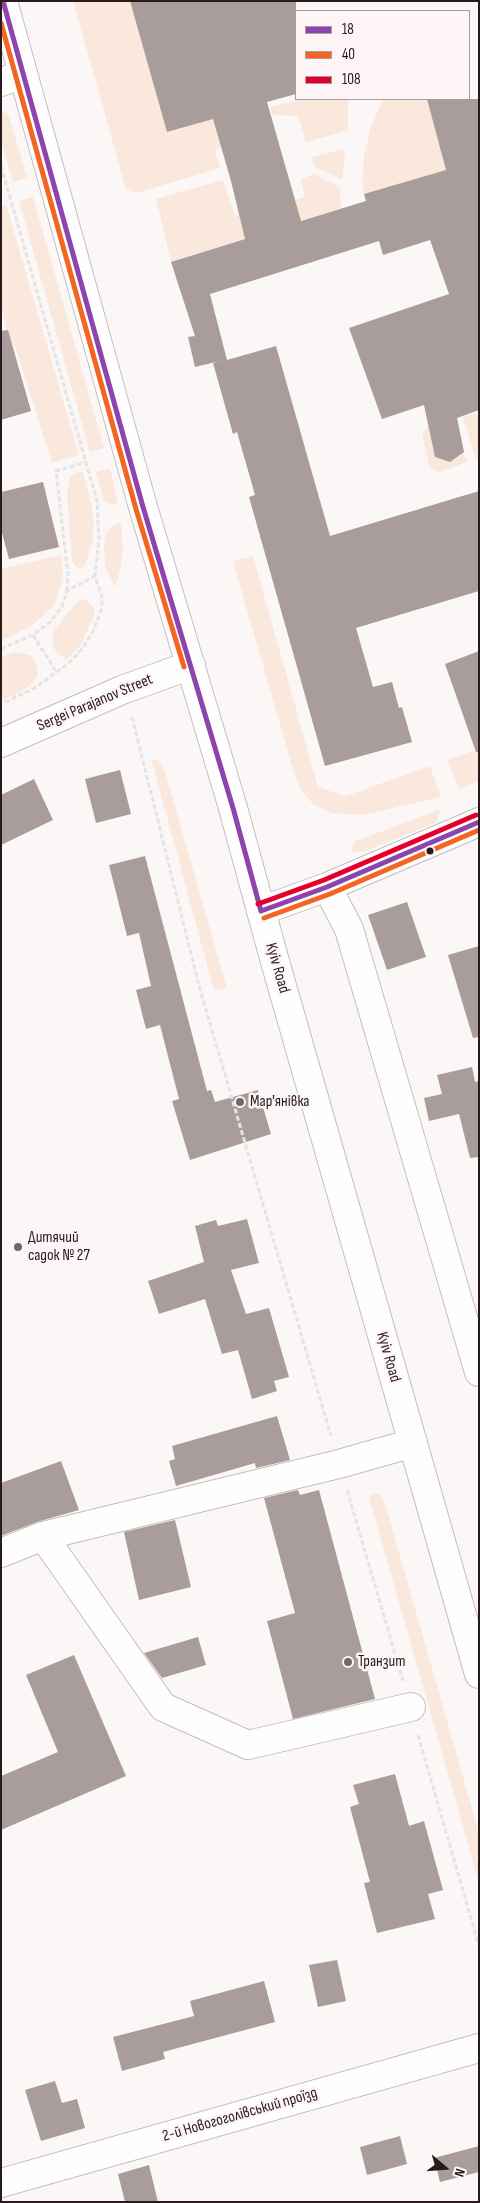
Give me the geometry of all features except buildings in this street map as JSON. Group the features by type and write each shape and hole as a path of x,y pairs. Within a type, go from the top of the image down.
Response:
{"main road":[{"name":"Kyiv Road","path":"2,1 12,78 233,808 479,1674"},
{"name":"Sergei Parajanov Street","path":"1,743 122,690 190,665"},
{"path":"261,911 327,887 479,822"},
{"path":"327,887 349,929 479,1372"},
{"path":"1,1553 43,1536 339,1464 413,1443"},
{"path":"43,1536 163,1707 248,1745 411,1707"},
{"name":"2-й Новогоголівський проїзд","path":"1,2183 479,2048"}],"path":[{"path":"1,166 87,462 100,518 95,576 102,597 99,618 83,648 57,673 35,688 1,704"},
{"path":"1,649 33,634 50,622 62,607 67,591 68,574 56,471 87,462"},
{"path":"67,591 95,576"},
{"path":"33,634 57,673"},
{"path":"130,710 199,986 411,1707 479,1946"}],"shaded area":[{"path":"73,1 130,1 167,132 215,118 221,148 215,150 220,168 140,192 134,193 126,189"},
{"path":"299,100 348,100 348,128 346,131 306,142 298,116 273,115 270,107"},
{"path":"383,100 427,100 441,150 479,160 364,195 362,186 364,157 370,130"},
{"path":"1,109 8,115 11,122 27,178 13,182 1,141"},
{"path":"343,149 345,151 342,180 314,166 312,157"},
{"path":"315,174 340,188 341,208 171,262 156,199 223,180 235,216 305,197 301,179"},
{"path":"33,197 104,448 90,452 19,201"},
{"path":"6,204 79,455 52,463 16,349 10,341 1,307 1,208"},
{"path":"476,413 479,420 479,459 476,460 463,417"},
{"path":"456,420 461,436 445,431 432,442 435,457 450,462 464,452 468,462 438,472 429,466 422,434 428,427"},
{"path":"110,468 118,504 113,505 104,501 96,472"},
{"path":"83,472 94,519 93,540 85,566 80,568 75,566 72,561 67,494 70,477 75,473"},
{"path":"121,522 123,548 121,567 115,588 105,566 105,535 111,527"},
{"path":"61,555 63,578 55,604 34,624 1,641 1,569"},
{"path":"253,556 318,787 346,796 430,766 441,797 362,815 332,813 314,805 305,795 296,780 233,561"},
{"path":"85,599 94,608 94,616 80,646 66,660 54,649 52,638 54,630 78,601"},
{"path":"14,652 29,655 35,659 38,673 36,679 23,691 1,701 1,657"},
{"path":"479,749 479,781 459,789 447,760"},
{"path":"151,758 160,762 166,774 227,988 214,991"},
{"path":"441,809 436,822 431,825 365,851 352,851 352,846 356,841"},
{"path":"373,1493 381,1495 384,1500 479,1833 479,1883 369,1498"}],"transit line":[{"name":"18","path":"3,1 143,507 233,808 261,911"},
{"name":"40","path":"1,23 136,509 184,667"},
{"name":"108","path":"258,904 324,880 476,815"},
{"name":"18","path":"261,911 327,887 479,822"},
{"name":"40","path":"264,918 330,894 479,830"}],"place":[{"name":"Мар'янівка","path":"240,1102"},
{"name":"Дитячий садок № 27","path":"18,1247"},
{"name":"Транзит","path":"348,1662"}]}
